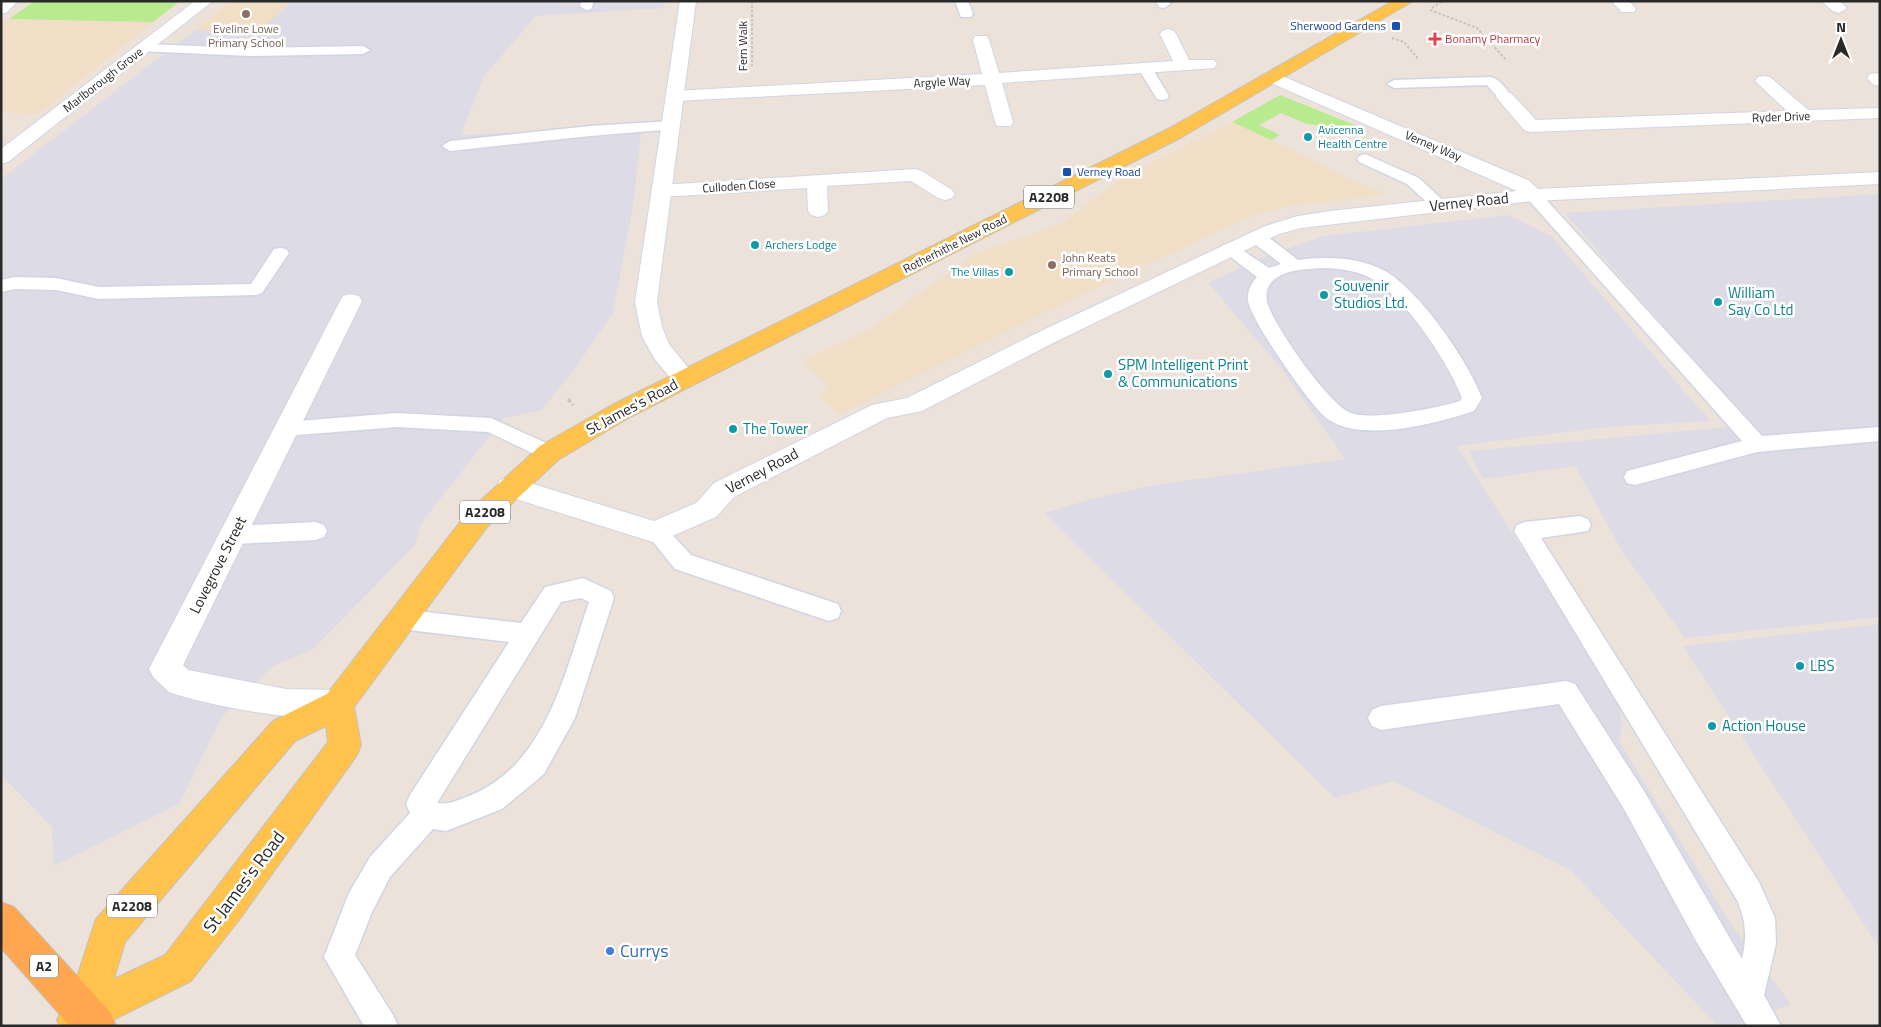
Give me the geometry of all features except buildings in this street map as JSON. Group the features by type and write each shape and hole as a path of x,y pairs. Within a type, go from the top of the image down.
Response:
{"highway":[{"name":"A2","path":"1,920 84,1021"}],"main road":[{"name":"Rotherhithe New Road","path":"685,379 1175,133 1275,78 1405,1"},
{"name":"St James's Road","path":"84,1021 109,932 284,731 338,704 400,619 477,520 510,487 549,453 621,411 685,379"},
{"name":"St James's Road","path":"84,1021 178,968 226,908 344,745 338,704"}],"street":[{"path":"1,9 10,1"},
{"name":"Marlborough Grove","path":"1,158 204,1"},
{"name":"St James's Road","path":"685,379 661,353 648,327 646,302 688,1"},
{"path":"1168,34 1183,65"},
{"path":"981,40 1004,122"},
{"name":"Argyle Way","path":"675,96 992,79 1208,64"},
{"name":"Verney Way","path":"1275,78 1521,184 1533,195"},
{"path":"1764,81 1804,116"},
{"name":"Ryder Drive","path":"1505,97 1531,126 1880,113"},
{"path":"1665,106 1681,120"},
{"name":"Culloden Close","path":"661,191 915,175 945,194"},
{"name":"Verney Road","path":"656,532 706,510 724,490 881,411 913,404 1229,249 1285,226 1312,219 1533,195 1880,178"},
{"path":"817,181 818,211"},
{"name":"Lovegrove Street","path":"338,704 286,702 180,682 165,669 351,301"},
{"path":"510,487 656,532"}],"lane":[{"path":"961,1 966,14"},
{"path":"144,48 250,52 363,50"},
{"path":"1145,68 1162,96"},
{"path":"1394,84 1491,81 1505,97"},
{"path":"450,146 590,131 671,126"},
{"path":"1365,159 1413,181 1440,205"},
{"path":"1533,195 1757,444"},
{"path":"1257,237 1295,266"},
{"path":"1229,249 1268,276"},
{"path":"1,286 14,283 56,284 99,293 256,289 280,253"},
{"path":"1341,264 1378,275 1392,284 1440,341 1469,385 1472,398 1467,406 1450,412 1365,423 1348,421 1332,412 1266,320 1257,303 1258,291 1262,282 1268,276 1295,266 1341,264"},
{"path":"286,429 397,420 491,425 549,453"},
{"path":"1635,477 1757,444 1880,434"},
{"path":"1580,525 1525,531 1749,892 1760,918 1761,944 1748,998"},
{"path":"233,534 316,531"},
{"path":"656,532 683,562 829,611"},
{"path":"583,588 602,598 562,718 534,765 492,800 446,818 428,814 420,804 522,646 526,634 553,594 583,588"},
{"path":"400,619 526,634"},
{"path":"1381,718 1566,692 1634,800 1765,1026"},
{"path":"382,1026 339,957 360,904 380,867 428,814"}],"path":[{"name":"Fern Walk","path":"752,1 752,92"},
{"path":"1442,1 1429,10 1477,28 1510,64"},
{"path":"1387,36 1404,42 1439,83"}],"shaded area":[{"name":"Eveline Lowe Primary School","path":"231,1 292,1 257,33 195,30"},
{"path":"292,1 665,1 663,8 536,16 484,76 461,135 642,125 633,206 613,313 576,367 542,410 504,418 422,522 415,545 312,650 273,666 222,717 179,804 54,866 52,827 1,775 1,179 195,30 257,33"},
{"path":"9,19 153,22 39,114 1,112 1,23"},
{"name":"John Keats Primary School","path":"1232,122 1385,195 1288,206 1245,219 1048,311 839,415 818,395 830,388 803,361 874,327 974,254 1059,225 1125,176"},
{"path":"1880,194 1880,617 1685,638 1622,551 1575,466 1483,479 1469,451 1749,425 1565,213"},
{"path":"1508,215 1551,236 1710,421 1607,427 1457,446 1611,689 1620,709 1622,727 1619,741 1733,927 1791,1004 1734,1026 1718,1026 1570,870 1393,781 1335,798 1044,513 1091,499 1154,485 1345,459 1280,367 1208,283 1261,258 1324,236"},
{"path":"1880,624 1880,949 1683,646"}],"green space":[{"path":"35,1 180,1 153,22 9,19"},
{"path":"1280,95 1357,126 1351,129 1325,130 1320,125 1307,124 1281,113 1259,125 1280,135 1271,140 1232,122"}],"place":[{"name":"Eveline Lowe Primary School","path":"246,14"},
{"name":"Sherwood Gardens","path":"1396,26"},
{"name":"Bonamy Pharmacy","path":"1435,39"},
{"name":"Avicenna Health Centre","path":"1308,137"},
{"name":"Verney Road","path":"1067,172"},
{"name":"Archers Lodge","path":"755,245"},
{"name":"John Keats Primary School","path":"1052,265"},
{"name":"The Villas","path":"1009,272"},
{"name":"Souvenir Studios Ltd.","path":"1324,295"},
{"name":"William Say Co Ltd","path":"1718,302"},
{"name":"SPM Intelligent Print & Communications","path":"1108,374"},
{"name":"The Tower","path":"733,429"},
{"name":"LBS","path":"1800,666"},
{"name":"Action House","path":"1712,726"},
{"name":"Currys","path":"610,951"}]}
